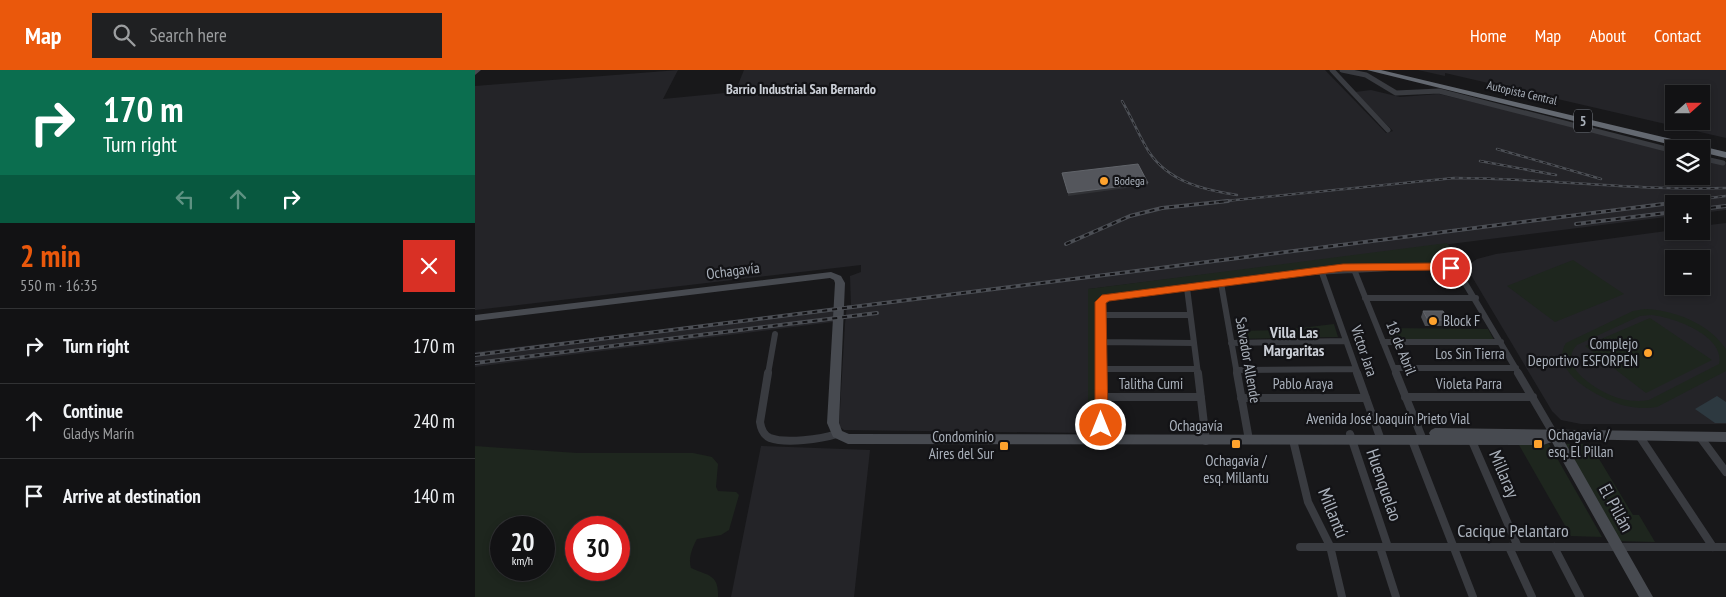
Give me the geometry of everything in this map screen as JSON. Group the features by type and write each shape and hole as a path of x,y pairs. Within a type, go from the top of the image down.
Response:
{"highway":[{"name":"Autopista Central","path":"1371,70 1724,159"},
{"name":"Autopista Central","path":"1391,70 1726,150"},
{"path":"1396,70 1407,74"}],"main road":[{"path":"475,73 478,70"},
{"name":"Ochagavía","path":"475,318 834,276 838,278 840,283 833,423 837,434 844,438 1051,439 1248,437 1293,440 1379,437 1472,441 1543,440 1555,436"},
{"name":"Avenida José Joaquín Prieto Vial","path":"1418,438 1539,433 1555,436 1726,437"},
{"name":"El Pillán","path":"1555,436 1646,597"},
{"name":"Avenida José Joaquín Prieto Vial","path":"1248,437 1350,437"}],"street":[{"path":"1332,70 1388,130"},
{"path":"1342,70 1369,77 1394,93 1405,94 1423,90 1439,91 1665,149"},
{"path":"1337,75 1348,72"},
{"path":"1710,158 1724,159"},
{"path":"1103,438 1101,302 1106,298 1321,270 1353,267 1439,266 1451,268 1463,277 1555,436"},
{"name":"18 de Abril","path":"1353,267 1405,397 1454,547 1473,597"},
{"name":"Víctor Jara","path":"1321,270 1379,437"},
{"name":"Salvador Allende","path":"1221,283 1248,437"},
{"path":"1187,288 1205,438"},
{"path":"1365,298 1476,298"},
{"path":"1101,315 1191,315"},
{"name":"Ochagavía","path":"775,334 760,422 761,430 767,437 775,439 821,438 837,434"},
{"path":"1231,343 1346,341"},
{"path":"1101,342 1194,343"},
{"path":"1383,342 1501,342"},
{"name":"Los Sin Tierra","path":"1394,368 1516,368"},
{"path":"1101,369 1197,369"},
{"path":"1236,370 1356,369"},
{"name":"Talitha Cumi","path":"1101,397 1201,398"},
{"name":"Violeta Parra","path":"1405,397 1533,397"},
{"name":"Pablo Araya","path":"1241,398 1365,398"},
{"name":"Huenquelao","path":"1350,437 1384,547 1395,597"},
{"path":"1640,437 1713,547"},
{"path":"1700,437 1726,472"},
{"name":"Millantú","path":"1293,440 1308,502 1329,546 1342,597"},
{"name":"Millaray","path":"1472,441 1531,597"},
{"name":"Cacique Pelantaro","path":"1300,547 1726,547"},
{"path":"1554,547 1580,597"}],"shaded area":[{"path":"678,70 663,99 735,92 744,70 1325,70 1386,133 1393,131 1355,92 1371,90 1400,97 1439,94 1665,148 1665,185 1710,185 1710,158 1726,162 1726,210 1710,212 1710,195 1665,195 1665,217 1089,289 1088,433 844,430 839,426 845,324 847,305 851,305 850,276 861,272 861,265 475,310 475,86"},
{"path":"1418,70 1726,70 1726,138 1691,130 1710,130 1710,85 1665,85 1665,124 1445,73 1445,76"},
{"path":"1726,223 1726,424 1581,424 1561,420 1552,411 1471,275 1470,264 1477,259 1496,254 1665,231 1665,240 1710,240 1710,225"},
{"path":"1447,243 1464,264 1335,267 1128,293 1114,293 1103,297 1098,305 1099,433 1088,433 1088,289"},
{"path":"1573,260 1624,294 1555,322 1507,286"},
{"path":"835,309 833,322 475,367 475,352"},
{"path":"1645,309 1668,312 1701,326 1719,340 1726,349 1726,371 1657,407 1641,408 1626,406 1592,392 1571,375 1564,365 1562,354 1566,343 1633,311","holes":["1640,316 1659,316 1682,323 1706,336 1714,344 1719,354 1719,364 1649,400 1641,401 1626,400 1601,391 1583,378 1576,370 1572,362 1572,353 1577,345"]},
{"name":"Complejo Deportivo ESFORPEN","path":"1650,318 1712,360 1646,393 1585,346"},
{"path":"1334,324 1338,337 1237,339 1236,331 1284,330"},
{"path":"1386,328 1488,329 1494,340 1391,340"},
{"path":"1717,396 1726,402 1726,423 1715,423 1695,409"},
{"path":"1549,444 1602,537 1571,536 1519,445"},
{"path":"1562,444 1590,444 1633,515 1639,515 1655,542 1617,541"},
{"path":"475,446 577,453 693,453 712,457 718,464 716,487 718,491 736,492 739,495 729,530 721,535 697,539 690,561 691,568 714,580 717,584 718,597 475,597"},
{"path":"761,446 870,450 854,597 731,597"}],"building":[{"name":"Bodega","path":"1138,164 1148,183 1068,193 1062,173"},
{"path":"1423,311 1443,311 1448,320 1428,320"}],"railway":[{"path":"1122,101 1149,152 1167,171 1188,183 1237,195"},
{"path":"1497,149 1601,179"},
{"path":"1480,161 1556,175"},
{"path":"1216,202 1454,178 1658,188 1726,188"},
{"path":"1710,198 1726,196"},
{"path":"1066,244 1130,216 1162,208 1228,201"},
{"path":"475,355 1665,204"},
{"path":"1710,208 1726,206"},
{"path":"1576,224 1665,213"},
{"path":"475,363 877,313"}],"place":[{"name":"Bodega","path":"1104,181"},
{"name":"Block F","path":"1433,321"},
{"name":"Complejo Deportivo ESFORPEN","path":"1648,353"},
{"name":"Ochagavía / esq. Millantu","path":"1236,444"},
{"name":"Ochagavía / esq. El Pillan","path":"1538,444"},
{"name":"Condominio Aires del Sur","path":"1004,446"}],"district":[{"name":"Barrio Industrial San Bernardo","path":"801,89"},
{"name":"Villa Las Margaritas","path":"1294,341"}],"route":[{"path":"1101,425 1101,302 1103,299 1343,268 1391,266 1439,266 1451,268"}]}
